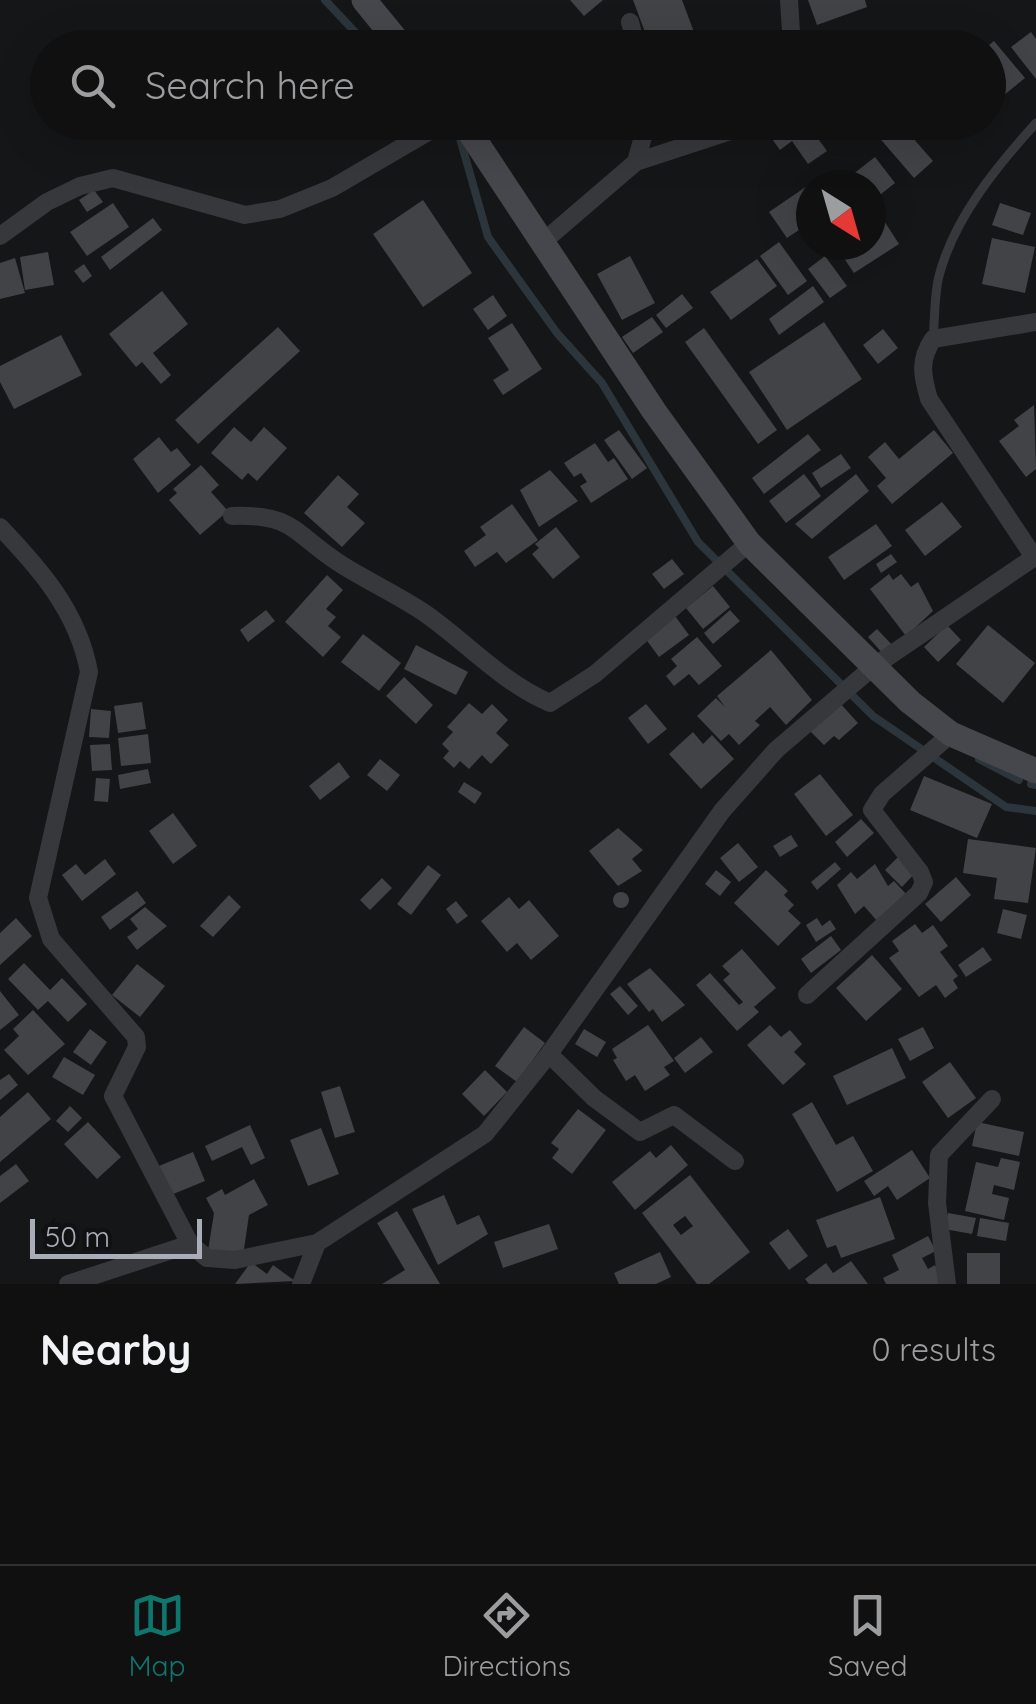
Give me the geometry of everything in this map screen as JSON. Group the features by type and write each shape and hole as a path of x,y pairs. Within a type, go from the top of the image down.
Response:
{"main road":[{"path":"376,4 391,30"},
{"path":"475,140 654,411 749,542 873,667 951,734 1036,771"}],"street":[{"path":"788,0 790,30"},
{"path":"630,22 632,30"},
{"path":"0,236 48,202 80,186 113,178 246,215 280,208 332,188 413,140"},
{"path":"636,162 643,140"},
{"path":"544,241 636,162 703,140"},
{"path":"0,527 63,603 82,636 89,672 38,898 51,939 136,1036 137,1046 113,1096 190,1244 207,1258 235,1260 317,1243 485,1134 549,1054 722,811 806,722 873,667 1035,557 929,398 921,372 925,352 933,340 954,332 1036,322"},
{"path":"232,516 268,514 286,522 337,562 424,613 528,694 550,704 595,674 749,542"},
{"path":"807,996 919,893 924,882 920,872 872,810 882,794 951,734"},
{"path":"549,1054 594,1098 640,1132 674,1114 735,1161"},
{"path":"947,1284 937,1203 939,1155 992,1099"},
{"path":"301,1284 317,1243"},
{"path":"68,1284 190,1244"}],"lane":[{"path":"933,340 939,277 960,227 985,184 1036,123"}],"building":[{"path":"570,0 603,0 584,16"},
{"path":"633,0 682,0 693,30 644,30"},
{"path":"808,0 865,0 867,7 817,25"},
{"path":"1031,32 1036,39 1036,79 1011,47"},
{"path":"1006,55 1025,78 1006,93"},
{"path":"773,140 819,140 827,151 808,164 792,141 780,150"},
{"path":"881,140 915,140 933,161 914,178"},
{"path":"875,157 885,170 858,170"},
{"path":"886,171 895,183 886,190"},
{"path":"94,190 103,202 87,212 79,200"},
{"path":"796,194 796,232 787,238 769,212"},
{"path":"423,200 472,273 423,307 373,234"},
{"path":"113,203 129,227 87,256 70,232"},
{"path":"1000,203 1031,213 1023,235 992,225"},
{"path":"153,218 162,230 110,270 101,257"},
{"path":"886,224 899,244 886,252"},
{"path":"992,238 1035,247 1025,293 982,284"},
{"path":"779,242 807,281 788,295 760,256"},
{"path":"48,252 54,285 25,290 20,257"},
{"path":"630,256 655,303 622,320 597,274"},
{"path":"15,258 25,293 0,299 0,263"},
{"path":"757,259 777,286 731,320 710,292"},
{"path":"820,260 828,260 847,286 830,298 808,269"},
{"path":"845,260 874,260 854,273"},
{"path":"84,264 92,276 83,283 74,271"},
{"path":"813,286 824,302 779,335 769,319"},
{"path":"162,291 188,324 153,353 171,375 161,384 142,362 136,367 109,334"},
{"path":"682,294 693,308 666,328 656,315"},
{"path":"493,295 507,316 488,330 473,309"},
{"path":"652,317 663,332 633,353 622,337"},
{"path":"824,322 862,379 787,430 749,372"},
{"path":"512,323 542,369 503,395 493,380 509,370 488,338"},
{"path":"278,327 300,351 198,444 175,420"},
{"path":"704,328 777,430 758,444 685,342"},
{"path":"883,329 898,348 878,364 863,345"},
{"path":"61,335 82,375 14,409 0,382 0,366"},
{"path":"1034,405 1036,469 1026,477 999,441 1019,426 1014,420"},
{"path":"234,427 251,442 264,427 287,448 257,481 248,473 242,480 211,453"},
{"path":"619,430 647,468 632,479 604,440"},
{"path":"934,430 953,453 892,504 877,486 886,478 868,457 885,442 899,459"},
{"path":"808,434 821,450 764,494 752,478"},
{"path":"159,437 171,452 177,448 191,465 158,493 133,459"},
{"path":"595,443 608,462 614,458 628,479 591,503 580,486 587,482 581,473 574,477 564,463"},
{"path":"841,454 851,468 821,488 812,473"},
{"path":"201,465 219,485 211,492 228,511 200,535 169,500 177,493 173,489"},
{"path":"550,470 578,501 539,527 520,490"},
{"path":"804,474 821,496 786,523 769,501"},
{"path":"856,474 869,491 812,539 795,524"},
{"path":"338,475 359,494 347,507 365,523 342,547 304,513"},
{"path":"942,502 962,527 925,556 905,530"},
{"path":"512,504 538,540 506,563 497,552 475,567 464,551 486,535 480,527"},
{"path":"876,524 892,546 844,580 828,557"},
{"path":"556,527 580,557 553,579 532,554 539,548 535,544"},
{"path":"891,554 897,562 881,573 876,564"},
{"path":"672,559 684,574 664,589 652,574"},
{"path":"889,574 893,580 901,574 911,587 918,582 933,611 906,636 870,589"},
{"path":"327,575 343,590 326,609 336,617 328,626 341,637 323,657 285,622"},
{"path":"713,586 730,607 703,629 686,608"},
{"path":"266,610 275,621 248,642 240,630"},
{"path":"730,610 740,621 713,644 704,633"},
{"path":"675,616 689,635 659,657 645,638"},
{"path":"947,625 961,640 938,662 924,647"},
{"path":"988,625 1035,663 1003,703 956,664"},
{"path":"877,629 895,648 885,656 868,637"},
{"path":"363,634 401,663 379,691 341,662"},
{"path":"697,637 722,666 699,685 689,674 674,686 666,676 677,666 671,659"},
{"path":"416,645 468,672 456,695 404,669"},
{"path":"771,650 812,700 786,725 770,707 755,721 760,725 739,745 729,734 721,741 697,716 716,698 725,707 717,696"},
{"path":"404,677 433,705 416,724 386,696"},
{"path":"142,702 146,729 118,733 114,706"},
{"path":"839,702 858,723 839,740 834,736 824,745 809,730"},
{"path":"469,703 482,714 492,704 508,720 496,733 509,745 491,764 482,755 469,769 460,761 454,768 443,758 449,751 442,744 453,732 447,727"},
{"path":"646,704 667,729 648,744 628,718"},
{"path":"91,709 111,711 109,738 89,737"},
{"path":"693,732 703,744 712,735 734,759 701,789 669,754"},
{"path":"148,734 151,763 121,766 118,738"},
{"path":"110,744 112,770 92,771 90,745"},
{"path":"380,759 400,775 387,791 367,775"},
{"path":"339,762 350,777 320,800 309,786"},
{"path":"148,769 151,783 120,789 118,775"},
{"path":"820,774 853,815 826,836 794,794"},
{"path":"924,776 992,804 977,838 910,810"},
{"path":"96,778 110,779 108,802 94,801"},
{"path":"464,782 482,793 475,804 458,792"},
{"path":"173,813 197,846 173,864 149,831"},
{"path":"861,819 874,833 847,857 835,842"},
{"path":"618,828 643,850 632,859 642,871 618,886 589,851"},
{"path":"791,835 798,846 780,857 773,846"},
{"path":"968,839 1036,848 1028,903 994,899 997,878 963,873"},
{"path":"738,843 758,867 739,882 720,858"},
{"path":"899,856 916,872 902,887 885,870"},
{"path":"105,859 116,874 82,901 62,875 76,864 85,875"},
{"path":"835,862 841,869 817,890 811,882"},
{"path":"875,864 888,886 894,881 907,895 878,922 864,906 855,914 837,885 851,872 857,879"},
{"path":"428,865 441,875 411,915 397,904"},
{"path":"716,870 731,882 720,896 705,884"},
{"path":"766,870 788,891 784,895 794,905 788,911 801,923 778,946 734,903"},
{"path":"956,877 971,895 941,922 925,904"},
{"path":"382,878 392,888 370,910 360,900"},
{"path":"137,891 146,903 110,930 101,917"},
{"path":"621,892 629,900 621,908 613,900"},
{"path":"229,895 241,907 213,937 200,926"},
{"path":"509,897 519,909 529,900 559,936 531,960 517,943 507,952 481,921"},
{"path":"456,901 468,916 457,924 446,909"},
{"path":"145,907 167,926 137,950 127,937 138,929 130,919"},
{"path":"1003,909 1027,915 1021,939 997,933"},
{"path":"16,918 32,936 0,965 0,933"},
{"path":"817,918 822,926 830,920 836,929 816,942 806,925"},
{"path":"915,924 922,933 933,925 948,946 940,952 958,976 953,980 958,988 945,998 936,985 919,997 889,958 899,951 892,941"},
{"path":"831,936 841,950 811,973 801,959"},
{"path":"983,947 992,960 966,977 958,965"},
{"path":"742,949 776,988 754,1007 759,1012 737,1031 696,985 710,973 739,1005 743,1002 723,980 730,974 722,966"},
{"path":"872,955 902,989 866,1021 836,988"},
{"path":"24,963 50,990 62,978 87,1004 68,1022 48,1001 38,1010 8,979"},
{"path":"137,964 165,986 140,1017 112,995"},
{"path":"650,968 685,1005 662,1022 627,984"},
{"path":"620,986 638,1006 628,1015 610,994"},
{"path":"0,991 19,1015 0,1030"},
{"path":"33,1010 65,1044 28,1075 4,1050 19,1036 13,1029"},
{"path":"648,1025 674,1061 664,1067 670,1075 645,1091 635,1075 626,1081 613,1060 617,1058 612,1049"},
{"path":"770,1025 781,1037 790,1030 802,1044 794,1052 806,1064 783,1085 747,1045"},
{"path":"524,1027 545,1043 517,1082 495,1066"},
{"path":"923,1027 934,1048 910,1061 898,1039"},
{"path":"90,1029 107,1042 91,1065 73,1052"},
{"path":"584,1029 606,1042 597,1057 575,1044"},
{"path":"701,1037 713,1052 685,1073 674,1058"},
{"path":"892,1048 906,1078 847,1105 833,1076"},
{"path":"64,1057 95,1075 83,1095 52,1077"},
{"path":"950,1062 976,1098 948,1118 922,1082"},
{"path":"485,1070 507,1092 484,1116 462,1094"},
{"path":"9,1074 18,1085 0,1100 0,1080"},
{"path":"340,1086 355,1132 335,1138 321,1092"},
{"path":"28,1092 51,1119 0,1162 0,1117"},
{"path":"812,1102 836,1145 853,1136 873,1171 837,1192 792,1114"},
{"path":"70,1106 82,1118 68,1132 56,1121"},
{"path":"578,1109 606,1130 572,1174 552,1158 559,1149 551,1143"},
{"path":"88,1122 121,1157 97,1179 64,1144"},
{"path":"977,1122 1024,1132 1019,1156 972,1146"},
{"path":"250,1125 265,1158 251,1165 242,1147 212,1161 205,1146"},
{"path":"321,1128 339,1174 308,1186 290,1140"},
{"path":"671,1145 688,1165 635,1210 612,1182 650,1151 656,1158"},
{"path":"912,1150 930,1178 897,1200 888,1186 874,1196 864,1181"},
{"path":"193,1152 205,1181 166,1197 154,1168"},
{"path":"1001,1158 1020,1162 1014,1190 994,1185 992,1194 1009,1198 1004,1220 965,1211 976,1162 998,1167"},
{"path":"16,1164 29,1181 0,1203 0,1176"},
{"path":"690,1175 750,1252 709,1284 697,1284 642,1213","holes":["685,1216 693,1226 681,1235 673,1225"]},
{"path":"254,1179 268,1205 249,1215 243,1256 208,1251 214,1213 206,1198 222,1189 225,1195"},
{"path":"444,1195 457,1225 479,1215 488,1234 438,1265 412,1209"},
{"path":"880,1197 895,1239 841,1258 836,1245 827,1248 816,1220"},
{"path":"397,1211 440,1284 382,1284 405,1270 377,1223"},
{"path":"948,1213 976,1218 972,1234 944,1229"},
{"path":"980,1218 1009,1223 1006,1241 977,1236"},
{"path":"549,1224 558,1249 503,1268 494,1242"},
{"path":"788,1229 808,1256 789,1270 769,1243"},
{"path":"928,1236 936,1251 922,1258 928,1269 935,1265 944,1284 886,1284 883,1278 899,1270 892,1255"},
{"path":"660,1252 671,1277 656,1284 619,1284 614,1273"},
{"path":"967,1253 1000,1253 1000,1284 967,1284"},
{"path":"851,1261 868,1284 809,1284 805,1279 826,1263 833,1273"},
{"path":"251,1262 267,1274 273,1265 295,1281 235,1284"}],"waterway":[{"path":"325,0 353,30"},
{"path":"460,140 488,237 557,333 602,383 698,542 873,716 1006,807 1036,811"},
{"path":"979,759 1019,780"},
{"path":"1031,784 1036,785"}]}
